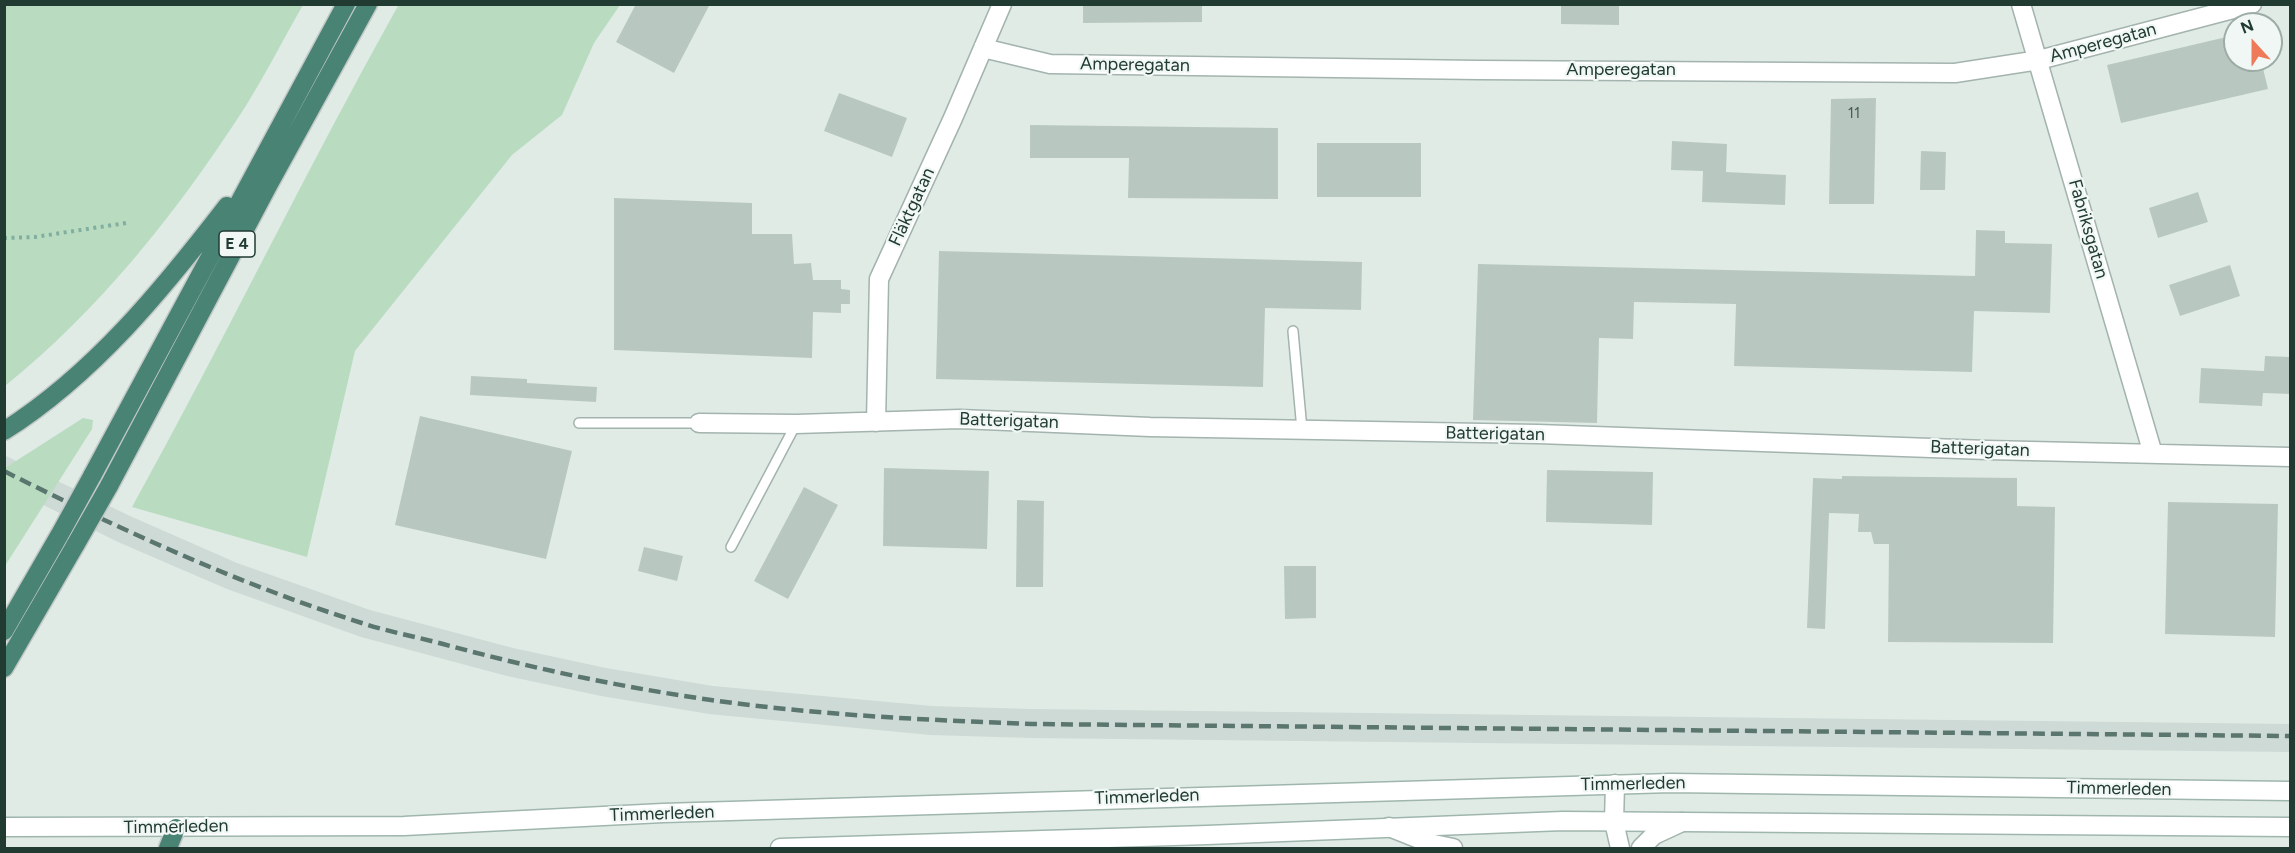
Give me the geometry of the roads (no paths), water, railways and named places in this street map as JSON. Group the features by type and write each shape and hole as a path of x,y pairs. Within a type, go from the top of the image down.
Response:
{"highway":[{"name":"E 4","path":"4,631 92,476 346,4"},
{"name":"E 4","path":"4,668 109,486 269,184 368,4"},
{"name":"E 4","path":"4,432 50,398 114,340 183,263 257,167"},
{"path":"168,849 176,828"},
{"path":"176,828 183,849"}],"street":[{"name":"Fläktgatan","path":"876,422 879,279 1002,4"},
{"name":"Fabriksgatan","path":"2021,4 2153,454"},
{"name":"Amperegatan","path":"983,48 1050,64 1955,73 2039,60 2252,4"},
{"name":"Batterigatan","path":"699,423 796,424 960,419 1150,427 1550,435 2290,457"},
{"name":"Timmerleden","path":"4,827 404,826 663,813 1671,783 2290,791"},
{"path":"1615,784 1614,822 1620,849"},
{"name":"Timmerleden","path":"780,849 1207,836 1388,827 1614,822 2290,827"},
{"path":"1605,849 1614,822"},
{"path":"1641,849 1654,835 1682,822"},
{"path":"1388,827 1429,843 1453,849"}],"lane":[{"path":"1293,331 1302,430"},
{"path":"579,423 699,423"},
{"path":"731,547 796,424"}],"railway":[{"path":"4,471 92,514 227,574 319,609 384,630 576,676 677,695 791,710 1032,724 2290,736"}]}
